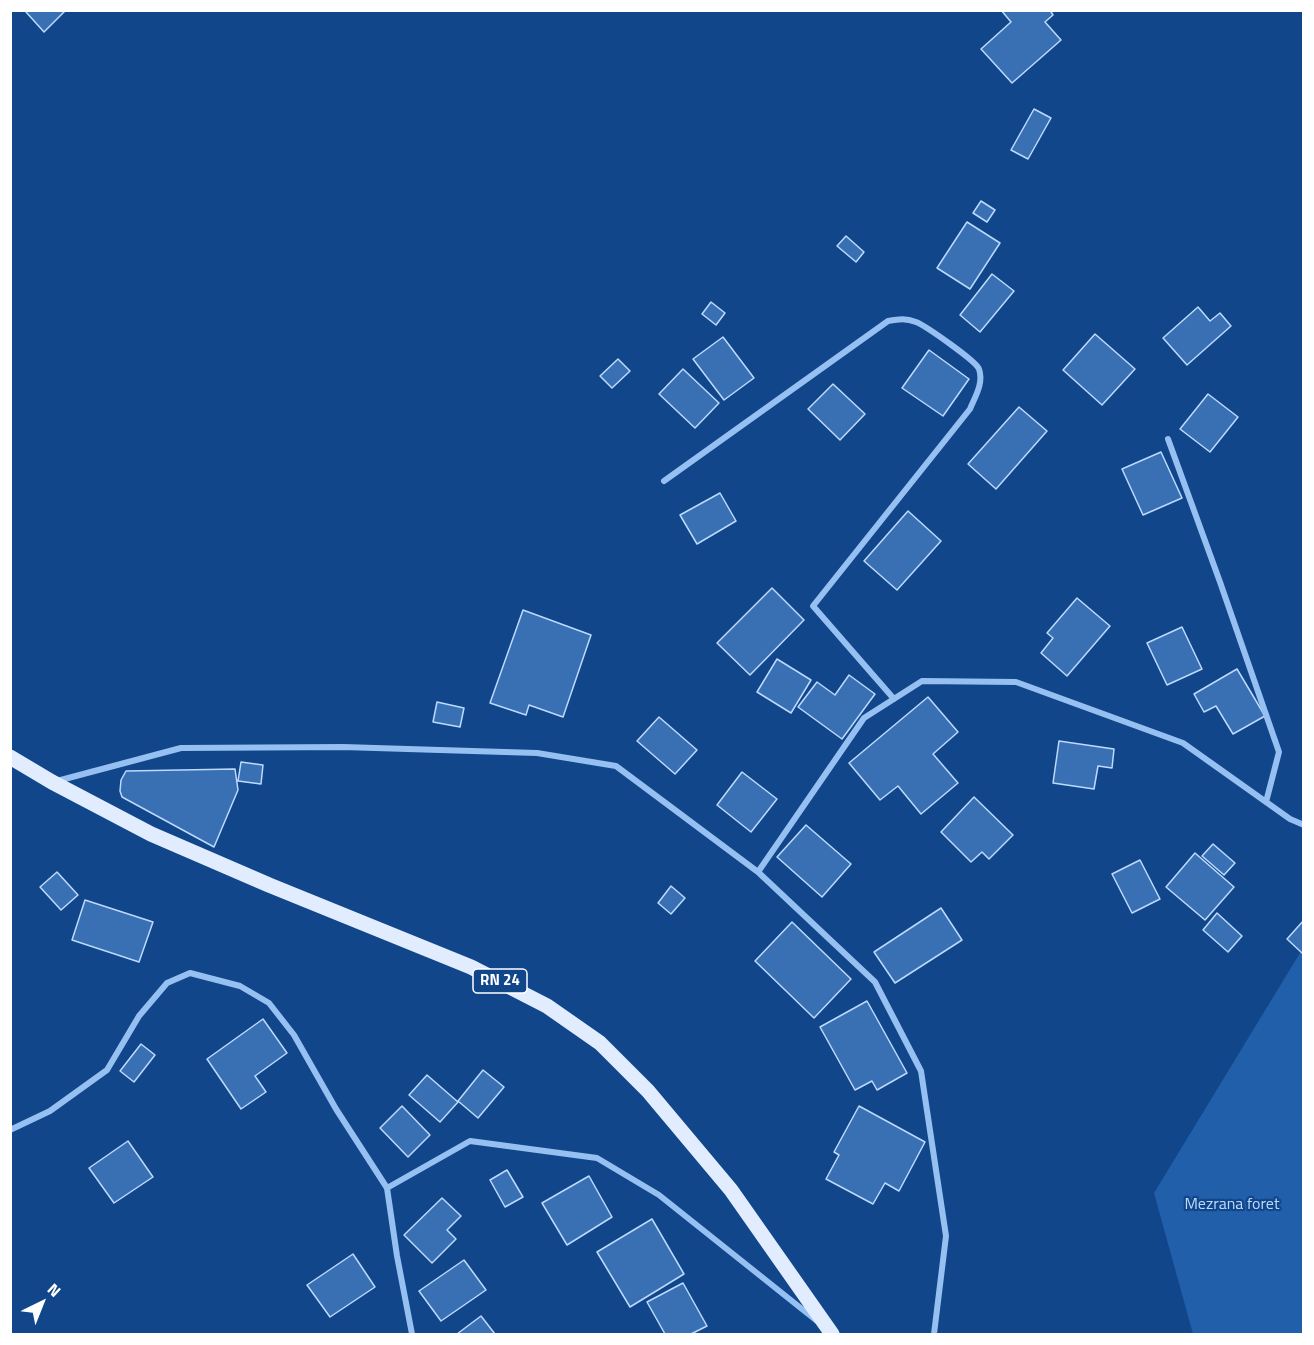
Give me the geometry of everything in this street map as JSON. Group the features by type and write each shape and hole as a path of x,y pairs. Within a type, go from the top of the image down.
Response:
{"main road":[{"name":"RN 24","path":"10,757 52,782 151,834 269,885 471,967 547,1006 600,1042 648,1091 731,1190 832,1334"}],"street":[{"path":"664,481 888,321 903,318 917,322 968,357 979,369 980,385 970,409 813,606 894,699"},
{"path":"1168,440 1279,752 1266,802"},
{"path":"758,872 864,718 922,681 1016,682 1183,742 1290,819 1304,825"},
{"path":"52,782 181,748 343,747 537,753 616,766 758,872 875,982 921,1071 946,1236 934,1335"},
{"path":"10,1130 50,1111 107,1070 139,1016 167,983 190,973 240,986 269,1003 294,1035 336,1109 387,1188 412,1335"},
{"path":"387,1188 470,1141 597,1158 659,1195 832,1334"}],"green space":[{"name":"Mezrana foret","path":"1303,948 1303,1334 1193,1334 1154,1193"}],"building":[{"path":"27,10 66,10 44,32 26,12"},
{"path":"1001,10 1050,10 1053,15 1045,22 1061,40 1012,83 981,49 1011,22"},
{"path":"1034,109 1051,118 1028,159 1011,150"},
{"path":"981,201 995,210 987,222 973,213"},
{"path":"967,222 1000,243 970,289 937,268"},
{"path":"846,236 864,252 856,262 837,246"},
{"path":"992,274 1014,291 980,332 960,315"},
{"path":"711,302 725,313 716,325 702,314"},
{"path":"1198,307 1210,321 1220,313 1231,326 1187,365 1163,338"},
{"path":"1095,334 1135,369 1102,405 1063,370"},
{"path":"723,337 754,378 724,400 693,359"},
{"path":"929,350 969,379 943,416 902,388"},
{"path":"618,359 630,371 612,388 600,376"},
{"path":"683,369 719,403 695,428 659,394"},
{"path":"833,384 865,414 840,440 808,409"},
{"path":"1208,394 1238,417 1210,452 1180,429"},
{"path":"1019,407 1047,431 996,489 968,464"},
{"path":"1161,452 1182,498 1143,515 1122,469"},
{"path":"720,493 736,521 697,544 680,515"},
{"path":"908,511 941,541 897,590 864,561"},
{"path":"772,588 804,620 750,675 717,643"},
{"path":"1077,598 1110,626 1067,676 1041,653 1053,638 1047,633"},
{"path":"523,610 591,635 563,717 529,705 526,715 490,703"},
{"path":"1182,627 1202,669 1167,685 1147,643"},
{"path":"777,659 811,680 791,713 757,692"},
{"path":"1237,669 1265,716 1233,734 1216,706 1204,712 1194,694"},
{"path":"849,675 875,694 842,739 798,707 817,682 835,695"},
{"path":"928,697 958,732 933,754 958,783 921,814 898,786 880,800 849,763"},
{"path":"437,702 464,708 460,727 433,722"},
{"path":"659,717 697,750 675,774 637,741"},
{"path":"1059,741 1114,749 1112,768 1098,766 1094,789 1053,783"},
{"path":"241,762 263,765 261,784 238,781"},
{"path":"235,769 238,790 214,847 122,797 120,791 121,780 126,771"},
{"path":"742,772 777,799 751,832 717,805"},
{"path":"974,797 1013,835 989,859 982,852 971,862 941,832"},
{"path":"806,825 851,864 822,897 777,857"},
{"path":"1213,844 1235,863 1224,875 1202,856"},
{"path":"1195,853 1234,887 1205,920 1166,887"},
{"path":"1140,860 1160,899 1132,913 1112,874"},
{"path":"57,872 78,895 61,910 40,887"},
{"path":"671,886 685,898 671,914 658,903"},
{"path":"85,900 153,922 139,962 72,940"},
{"path":"941,908 962,940 895,983 874,952"},
{"path":"1217,913 1242,936 1228,952 1203,930"},
{"path":"1304,920 1304,951 1302,953 1287,939"},
{"path":"792,922 851,979 814,1018 755,961"},
{"path":"867,1001 907,1073 877,1090 872,1081 855,1090 820,1027"},
{"path":"263,1019 287,1053 255,1076 266,1092 241,1109 207,1059"},
{"path":"141,1044 155,1055 134,1082 120,1071"},
{"path":"483,1070 504,1087 478,1118 458,1101"},
{"path":"427,1075 458,1102 440,1122 409,1095"},
{"path":"402,1106 430,1135 408,1157 380,1128"},
{"path":"859,1106 925,1142 899,1191 885,1183 873,1204 826,1179 839,1155 834,1152"},
{"path":"128,1141 153,1177 114,1203 89,1168"},
{"path":"507,1170 523,1197 505,1207 490,1180"},
{"path":"589,1176 612,1217 567,1245 542,1203"},
{"path":"442,1198 461,1216 447,1230 456,1239 432,1263 404,1235"},
{"path":"652,1219 684,1274 630,1307 597,1252"},
{"path":"353,1254 375,1287 330,1317 307,1285"},
{"path":"464,1260 486,1290 441,1321 419,1291"},
{"path":"683,1283 707,1326 691,1334 665,1334 647,1302"},
{"path":"481,1316 495,1334 457,1334"}]}
